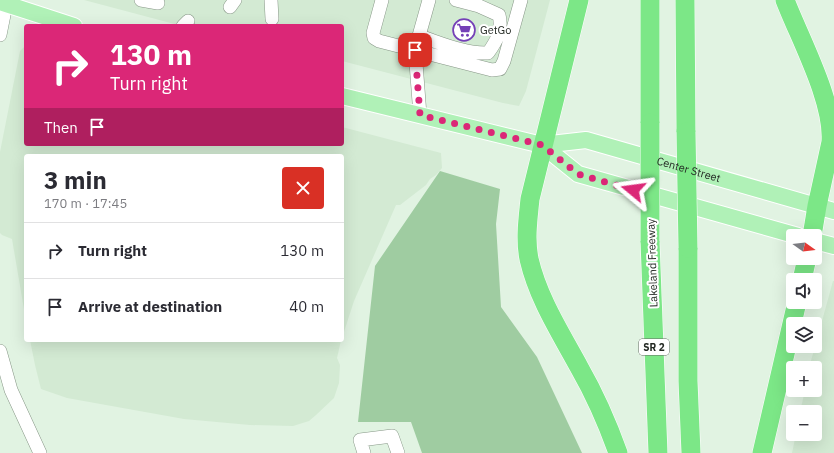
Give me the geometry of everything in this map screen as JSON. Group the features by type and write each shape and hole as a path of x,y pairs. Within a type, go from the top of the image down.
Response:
{"highway":[{"path":"579,0 542,145 530,198 526,229 529,258 538,288 556,327 606,417 618,453"},
{"name":"Lakeland Freeway","path":"650,0 650,241 658,453"},
{"path":"685,0 688,381 691,453"},
{"path":"785,0 820,83 831,122 833,148 825,209 815,229"},
{"path":"762,453 795,309"}],"main road":[{"path":"5,2 68,24"},
{"name":"Center Street","path":"344,96 542,145 586,140 825,209"},
{"name":"Center Street","path":"542,145 578,174 786,233"},
{"path":"822,243 834,246"}],"street":[{"path":"141,0 158,3"},
{"path":"271,0 272,19"},
{"path":"382,0 373,33 374,38 379,41 492,70 500,69 504,61 521,0"},
{"path":"420,115 415,50 429,0"},
{"path":"419,36 458,48 479,53 488,53 496,42 500,22 499,15 479,6 456,0"},
{"path":"0,35 5,2"},
{"path":"0,351 11,390 40,453"},
{"path":"364,453 360,440 392,436 398,453"}],"shaded area":[{"path":"84,0 550,0 526,91 519,106 344,62 344,24 174,24"},
{"path":"24,47 24,146 344,146 344,128 441,153 442,168 426,185 400,205 396,205 354,301 344,332 344,154 24,154 24,309 12,239 0,233 0,152 20,51"},
{"path":"440,171 500,189 496,224 501,307 537,357 582,453 422,453 411,422 358,422 375,266"},
{"path":"834,281 834,453 792,453 795,441 822,441 822,405 802,405 803,397 822,397 822,361 811,361 813,353 822,353 822,321"},
{"path":"30,342 341,342 337,358 340,365 339,383 334,398 309,421 293,426 250,425 184,419 67,398 41,389"}],"place":[{"name":"GetGo","path":"464,30"}],"route":[{"path":"415,50 420,115 542,145 578,174 633,190"}]}
